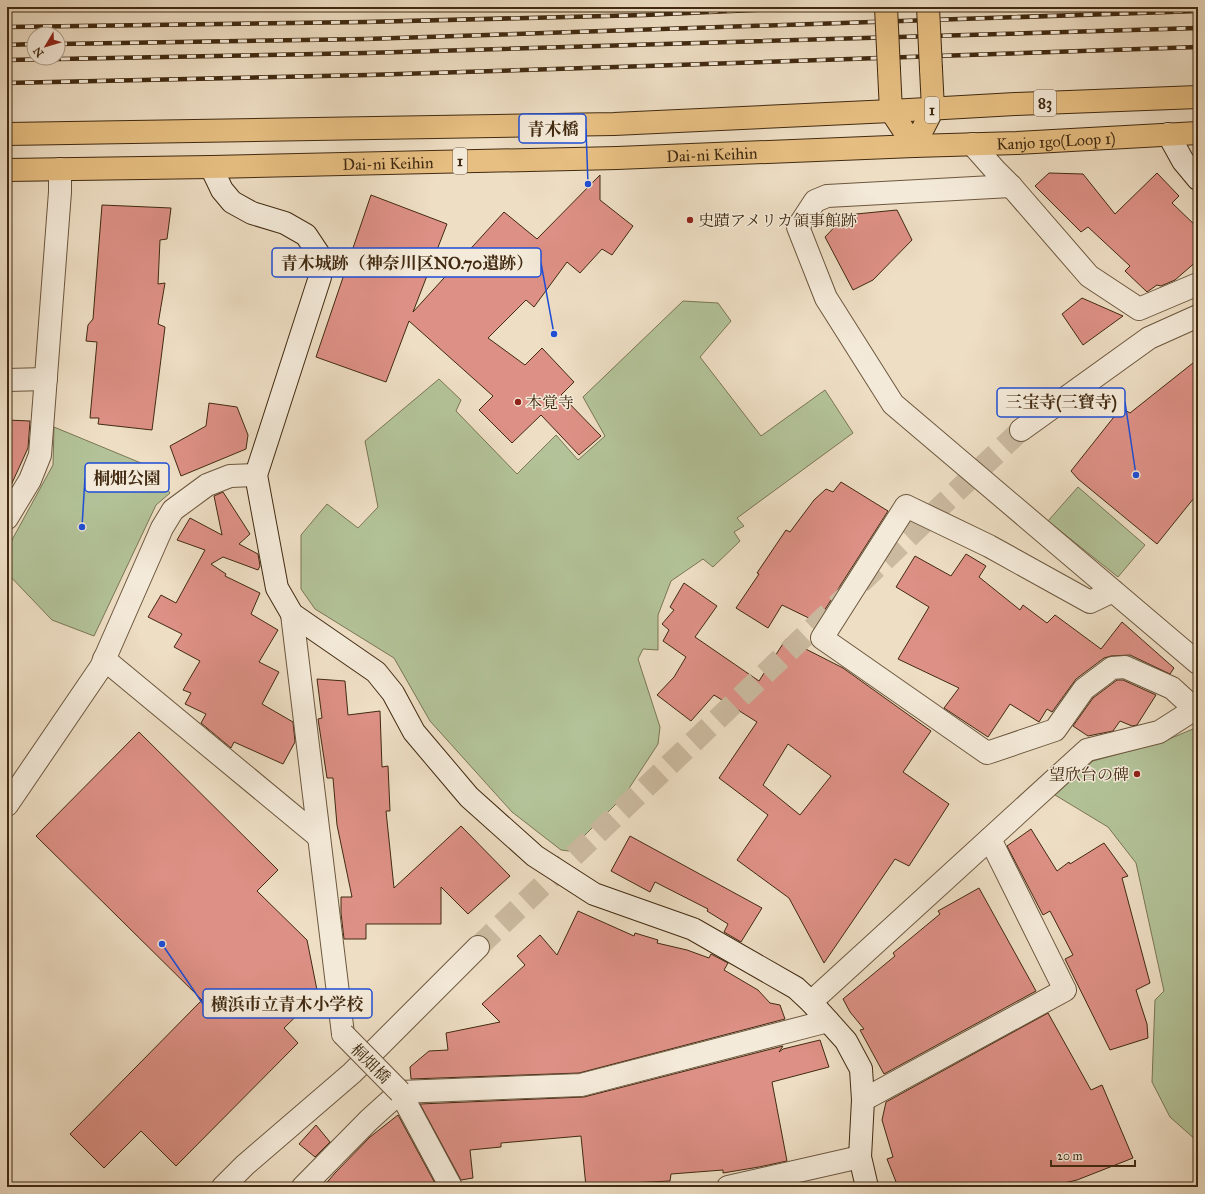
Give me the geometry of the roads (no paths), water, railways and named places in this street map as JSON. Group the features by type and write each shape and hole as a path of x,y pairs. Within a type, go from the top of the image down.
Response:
{"main road":[{"path":"886,7 891,111"},
{"name":"1","path":"7,134 614,124 891,111 914,146 933,109 928,7"},
{"name":"83","path":"891,111 1015,104 1198,97"},
{"name":"Kanjo 1go(Loop 1)","path":"914,146 1198,133"},
{"name":"Dai-ni Keihin","path":"7,170 617,158 914,146"}],"street":[{"path":"1168,134 1183,161 1198,179"},
{"path":"972,144 1011,186 1089,276 1140,309 1198,284"},
{"path":"210,167 222,190 232,202 252,213 284,223 306,235 320,256 320,277 256,475 277,588 292,614 319,837"},
{"path":"7,518 30,480 40,455 60,192 60,169"},
{"path":"1011,186 827,196 815,201 798,227 826,298 893,404 1198,663"},
{"path":"1021,430 1149,338 1198,316"},
{"path":"7,380 46,379"},
{"path":"7,805 100,667 162,528 173,510 207,485 230,476 256,475"},
{"path":"811,1002 1087,750 1159,732 1197,710 1172,688 1125,667 1112,668 1084,689 1055,730 987,754 822,638 906,506 989,546 1090,602 1113,591"},
{"path":"292,614 376,672 393,693 414,732 469,797 535,856 594,894 693,929 796,988 811,1002 846,1041 861,1070 863,1100 860,1157 868,1187"},
{"path":"104,659 319,837"},
{"name":"桐畑橋","path":"319,837 343,1034 400,1092 451,1187"},
{"path":"863,1100 1065,990 990,839"},
{"path":"223,1187 245,1165 352,1073 478,947"},
{"path":"303,1187 369,1120 400,1092 581,1085 828,1021"},
{"path":"728,1187 860,1157"}],"tunnel":[{"path":"478,947 1021,430"}],"railway":[{"path":"7,27 365,22 645,15 815,7"},
{"path":"66,44 366,39 1198,11"},
{"path":"7,60 366,53 1198,28"},
{"path":"7,45 26,44"},
{"path":"7,83 368,75 1198,47"}],"place":[{"name":"青木橋","path":"588,184"},
{"name":"史蹟アメリカ領事館跡","path":"690,220"},
{"name":"青木城跡（神奈川区NO.70遺跡）","path":"554,334"},
{"name":"本覚寺","path":"518,402"},
{"name":"三宝寺(三寶寺)","path":"1136,475"},
{"name":"桐畑公園","path":"82,527"},
{"name":"望欣台の碑","path":"1137,774"},
{"name":"横浜市立青木小学校","path":"162,944"}]}
